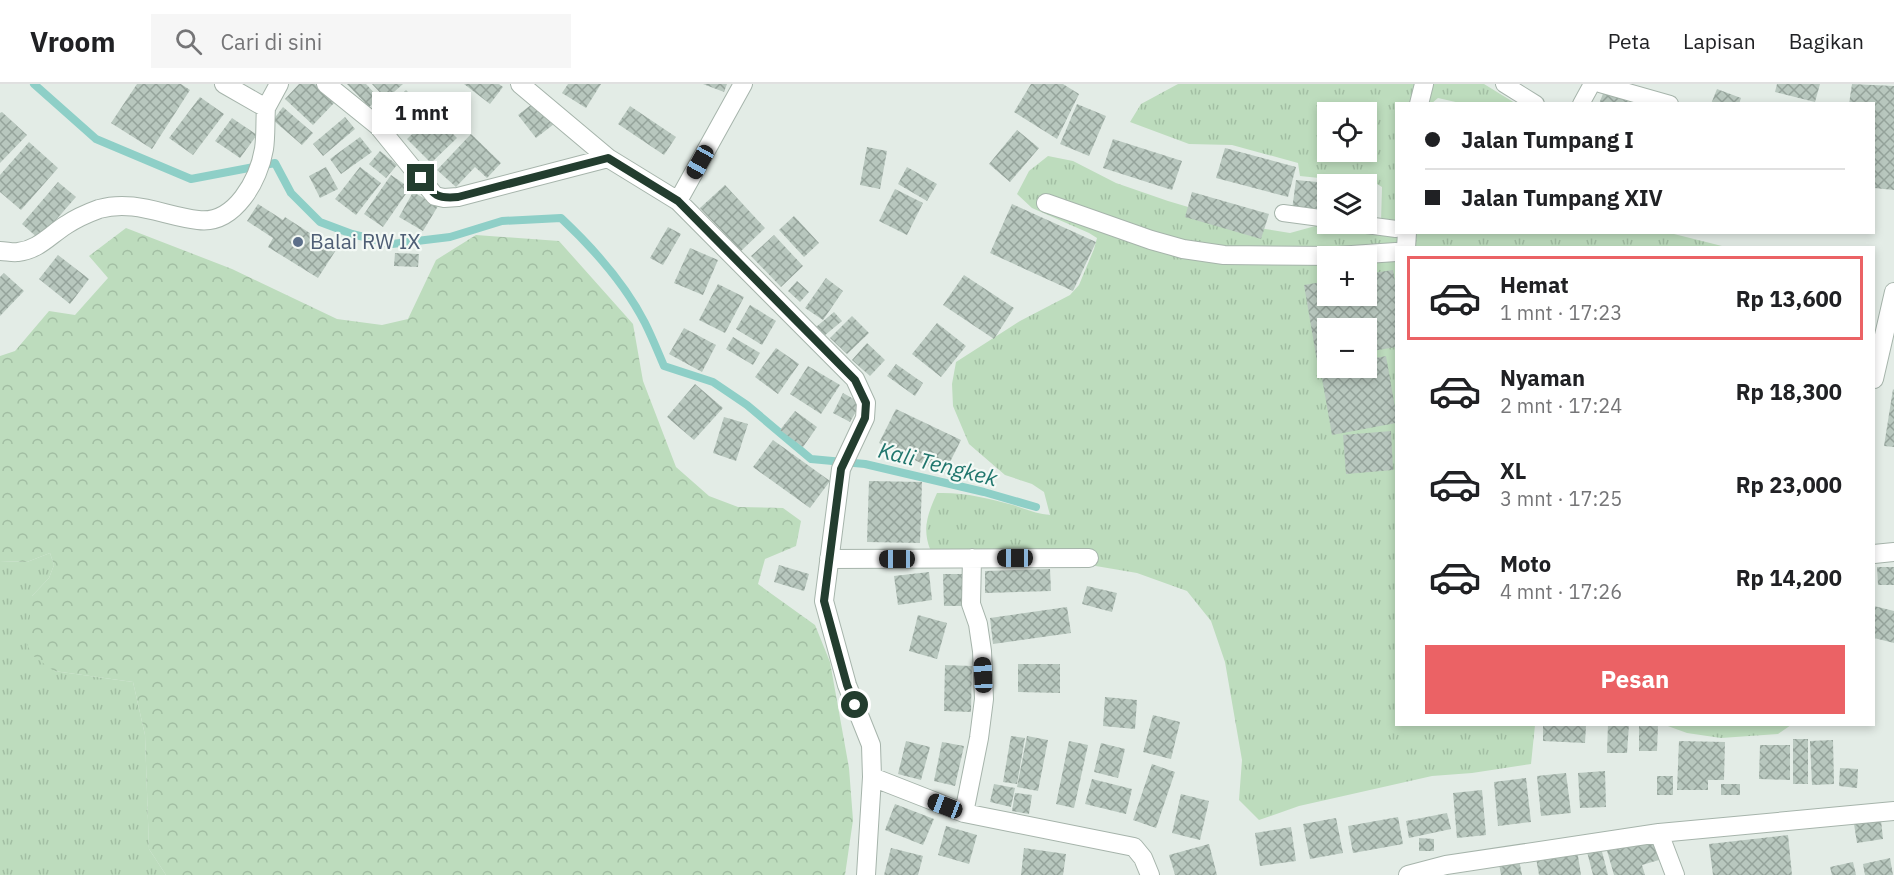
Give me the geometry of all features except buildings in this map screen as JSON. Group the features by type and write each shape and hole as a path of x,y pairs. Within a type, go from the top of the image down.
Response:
{"street":[{"path":"224,84 266,108"},
{"path":"0,251 18,252 39,246 66,225 98,209 141,206 201,221 218,217 233,209 249,191 264,150 266,108 279,84"},
{"path":"326,84 378,126 435,196 458,197 608,158"},
{"path":"520,84 608,158 678,201 855,380 866,403 865,418 841,469 824,601 847,685 871,744 872,777 866,875"},
{"path":"678,201 743,84"},
{"path":"1420,102 1424,84"},
{"path":"1046,202 1151,240 1183,249 1224,255 1337,256 1395,252"},
{"path":"1875,375 1894,292"},
{"path":"1875,554 1894,552"},
{"path":"964,813 979,738 984,699 982,651 978,624 971,604 972,558"},
{"path":"829,559 1089,558"},
{"path":"872,777 964,813 1134,847 1143,858 1150,875"},
{"path":"1408,875 1659,833 1894,813"},
{"path":"1659,833 1675,875"}],"lane":[{"path":"1504,84 1533,102"},
{"path":"1582,102 1592,84"},
{"path":"1600,84 1663,102"},
{"path":"1283,213 1317,218"},
{"path":"1377,226 1395,229"}],"green space":[{"path":"1178,84 1484,84 1513,102 1456,102 1438,98 1433,102 1395,102 1395,234 1674,234 1722,246 1395,246 1395,726 1535,726 1531,764 1472,773 1432,776 1299,806 1259,820 1239,800 1242,760 1225,662 1211,621 1187,591 1137,573 1031,555 946,555 930,549 926,527 937,493 975,496 1050,515 1044,492 1032,484 1005,475 969,444 953,406 952,384 956,362 1020,321 1070,295 1079,285 1097,238 1032,208 1017,194 1029,171 1048,156 1073,161 1116,183 1168,201 1259,228 1290,233 1317,226 1317,234 1377,234 1377,223 1381,222 1382,187 1377,184 1377,174 1317,174 1317,178 1300,176 1298,163 1232,145 1189,144 1130,122 1141,104"},
{"path":"126,228 232,269 337,319 382,325 408,319 436,260 476,235 559,241 633,324 643,381 676,467 709,496 738,507 783,508 801,521 796,546 765,559 758,584 815,625 830,662 849,768 853,820 845,875 166,875 149,849 145,735 133,682 54,671 32,655 27,644 32,596 49,578 54,565 50,553 27,562 0,561 0,356 15,351 49,311 75,315 108,278 89,256"},
{"path":"50,553 54,565 49,578 32,596 54,671 133,682 145,735 149,849 166,875 0,875 0,561 27,562"},
{"path":"1668,726 1790,726 1778,734 1721,738 1687,733"}],"waterway":[{"name":"Kali Tengkek","path":"34,84 96,139 191,179 275,163 291,193 320,222 352,234 392,244 450,237 502,221 561,218 596,254 628,294 645,323 664,366 713,382 747,405 811,459 865,464 984,492 1036,507"}],"place":[{"name":"Balai RW IX","path":"298,242"}],"route":[{"path":"421,178 435,196 458,197 608,158 678,201 855,380 866,403 865,418 841,469 824,601 847,685 855,705"}]}
